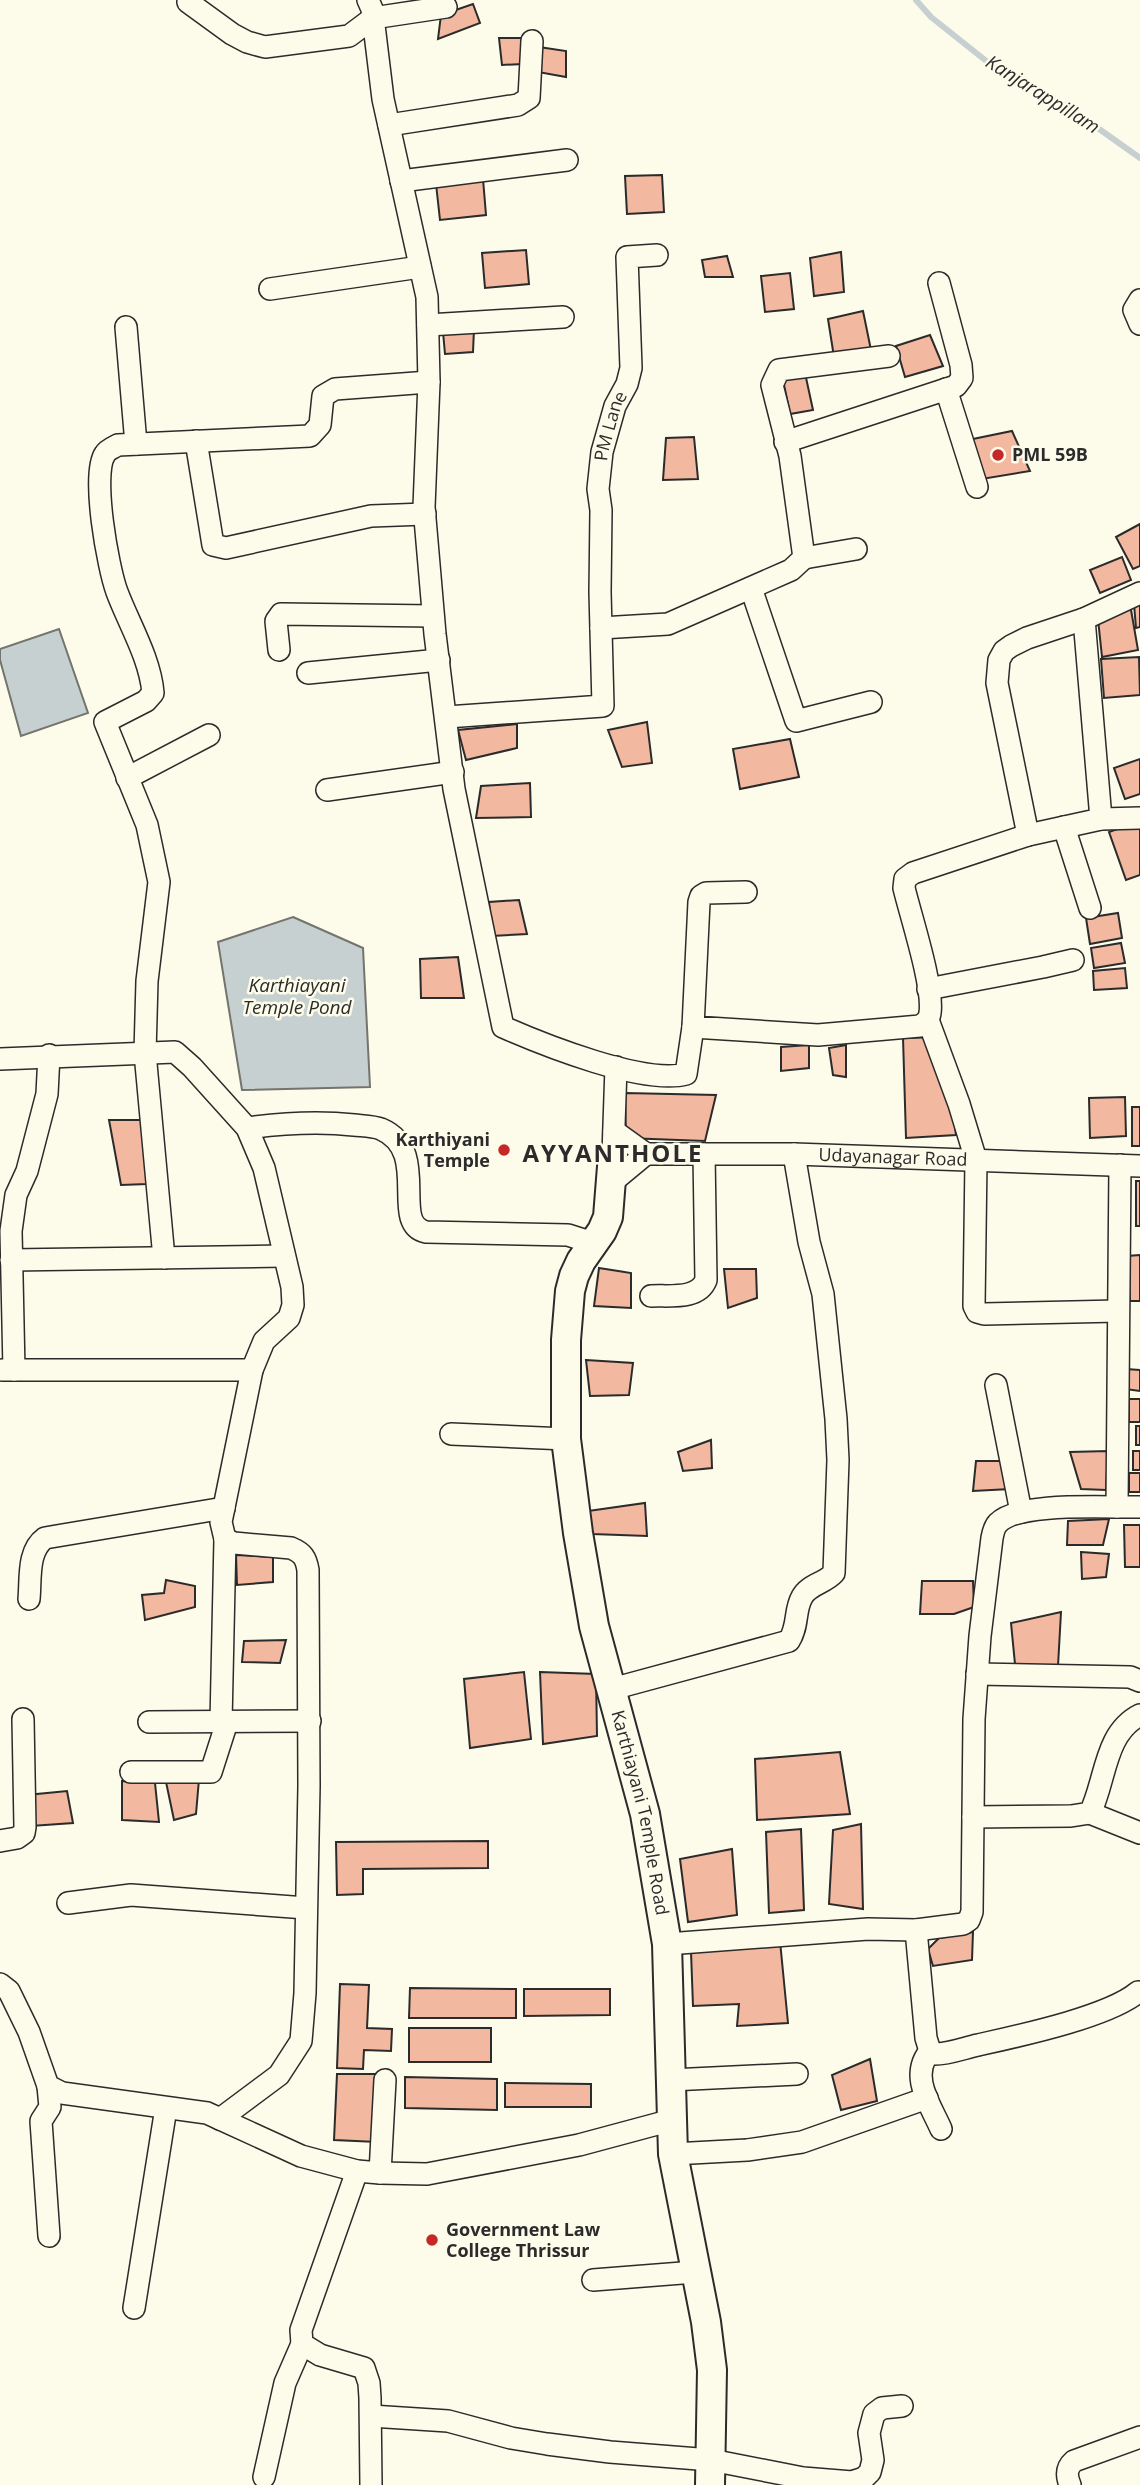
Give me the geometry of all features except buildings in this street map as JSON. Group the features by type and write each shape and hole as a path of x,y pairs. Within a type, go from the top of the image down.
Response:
{"main road":[{"name":"Karthiayani Temple Road","path":"613,1142 608,1217 602,1231 581,1261 570,1291 566,1340 566,1439 594,1626 645,1814 667,1944 673,2154 706,2322 712,2370 711,2472"}],"street":[{"path":"188,2 232,34 265,47 349,36 370,9 446,6"},
{"path":"370,9 389,125 426,296 429,382 425,514 433,616 453,772 503,1027 551,1048 616,1067 671,1078 686,1074 692,1027 699,902 701,896 706,893 746,892"},
{"path":"389,125 518,105 529,98 532,41"},
{"path":"401,181 567,160"},
{"name":"PM Lane","path":"446,717 603,706 601,510 598,489 602,452 615,406 627,384 631,368 627,257 657,255"},
{"path":"270,289 420,267"},
{"path":"785,442 956,386 961,378 961,365 939,283"},
{"path":"1140,300 1134,310 1140,324"},
{"path":"428,326 564,317"},
{"path":"126,327 136,444"},
{"path":"804,558 790,456 772,386 779,370 889,356"},
{"path":"164,1258 145,1053 147,981 159,882 147,825 105,722 146,701 153,693 152,683 116,589 103,528 99,472 105,453 118,445 310,436 320,425 323,396 335,389 429,382"},
{"path":"946,389 977,487"},
{"path":"196,441 213,545 226,548 371,516 425,514"},
{"path":"601,628 667,624 791,570 804,558 856,549"},
{"path":"751,588 796,720 871,702"},
{"path":"1028,835 998,683 999,660 1004,651 1027,638 1084,619 1140,593"},
{"path":"279,650 276,621 281,614 433,616"},
{"path":"1084,619 1101,819"},
{"path":"308,673 439,660"},
{"path":"127,778 209,735"},
{"path":"327,790 453,772"},
{"path":"1118,1311 977,1312 974,1306 976,1160 928,1020 928,989 904,888 905,879 913,873 1028,835 1101,819 1140,818"},
{"path":"1064,827 1090,908"},
{"path":"928,989 1073,960"},
{"path":"692,1027 818,1035 920,1026 928,1020"},
{"path":"0,1059 175,1052 247,1128 264,1168 292,1287 293,1305 289,1318 264,1341 252,1370 221,1522 225,1539 224,1722 211,1772 131,1772"},
{"path":"49,1055 45,1104 27,1171 16,1195 10,1231 7,1370 252,1370"},
{"path":"616,1067 613,1142 646,1154"},
{"path":"247,1128 325,1122 381,1129 393,1137 404,1150 409,1171 410,1216 417,1230 568,1235 593,1243"},
{"path":"611,1183 646,1154"},
{"name":"Udayanagar Road","path":"646,1154 794,1154 1130,1166"},
{"path":"652,1296 696,1293 703,1288 706,1280 704,1154"},
{"path":"612,1689 789,1641 795,1631 803,1595 810,1587 827,1581 835,1573 838,1460 836,1419 823,1294 809,1242 794,1154"},
{"path":"1117,1507 1118,1311 1130,1166"},
{"path":"11,1260 284,1256"},
{"path":"996,1385 1021,1512"},
{"path":"451,1434 566,1439"},
{"path":"667,1944 868,1929 916,1930 963,1924 969,1920 972,1912 977,1674 992,1538 996,1525 1007,1516 1040,1508 1140,1507"},
{"path":"29,1600 33,1554 37,1544 45,1538 224,1508"},
{"path":"220,2119 279,2075 301,2041 305,1993 310,1721 306,1558 291,1548 234,1543 225,1539"},
{"path":"977,1674 1130,1677 1140,1681"},
{"path":"1090,1813 1111,1748 1120,1731 1132,1718 1140,1715"},
{"path":"0,1841 17,1838 24,1833 23,1719"},
{"path":"149,1722 310,1721"},
{"path":"973,1816 1071,1816 1090,1813 1140,1833"},
{"path":"68,1903 131,1895 306,1908"},
{"path":"916,1930 926,2038 930,2050 935,2054 1017,2036 1117,2005 1138,1992"},
{"path":"0,1984 9,1991 29,2032 48,2086 50,2107 41,2121 49,2236"},
{"path":"930,2050 920,2066 921,2084 941,2129"},
{"path":"671,2080 797,2074"},
{"path":"380,2173 385,2080"},
{"path":"48,2086 62,2093 207,2113 301,2157 357,2171 380,2173 427,2174 579,2145 673,2120"},
{"path":"673,2154 747,2150 802,2142 927,2098"},
{"path":"134,2308 166,2108"},
{"path":"264,2477 285,2383 302,2344 301,2330 357,2171"},
{"path":"593,2280 695,2272"},
{"path":"302,2344 320,2355 364,2368 369,2384 372,2485"},
{"path":"370,2416 424,2417 511,2438 611,2452 711,2472 852,2482 864,2478 870,2472 873,2460 869,2433 874,2414 881,2408 902,2406"},
{"path":"1070,2485 1069,2466 1074,2461 1140,2437"}],"water":[{"path":"59,629 88,713 21,736 0,660 0,649"},
{"name":"Karthiayani Temple Pond","path":"293,917 363,948 370,1087 242,1090 218,942"}],"waterway":[{"name":"Kanjarappillam","path":"916,0 931,17 990,64 1071,109 1140,158"}],"place":[{"name":"PML 59B","path":"998,455"},
{"name":"Karthiyani Temple","path":"504,1150"},
{"name":"Government Law College Thrissur","path":"432,2240"}],"district":[{"name":"AYYANTHOLE","path":"613,1154"}]}
